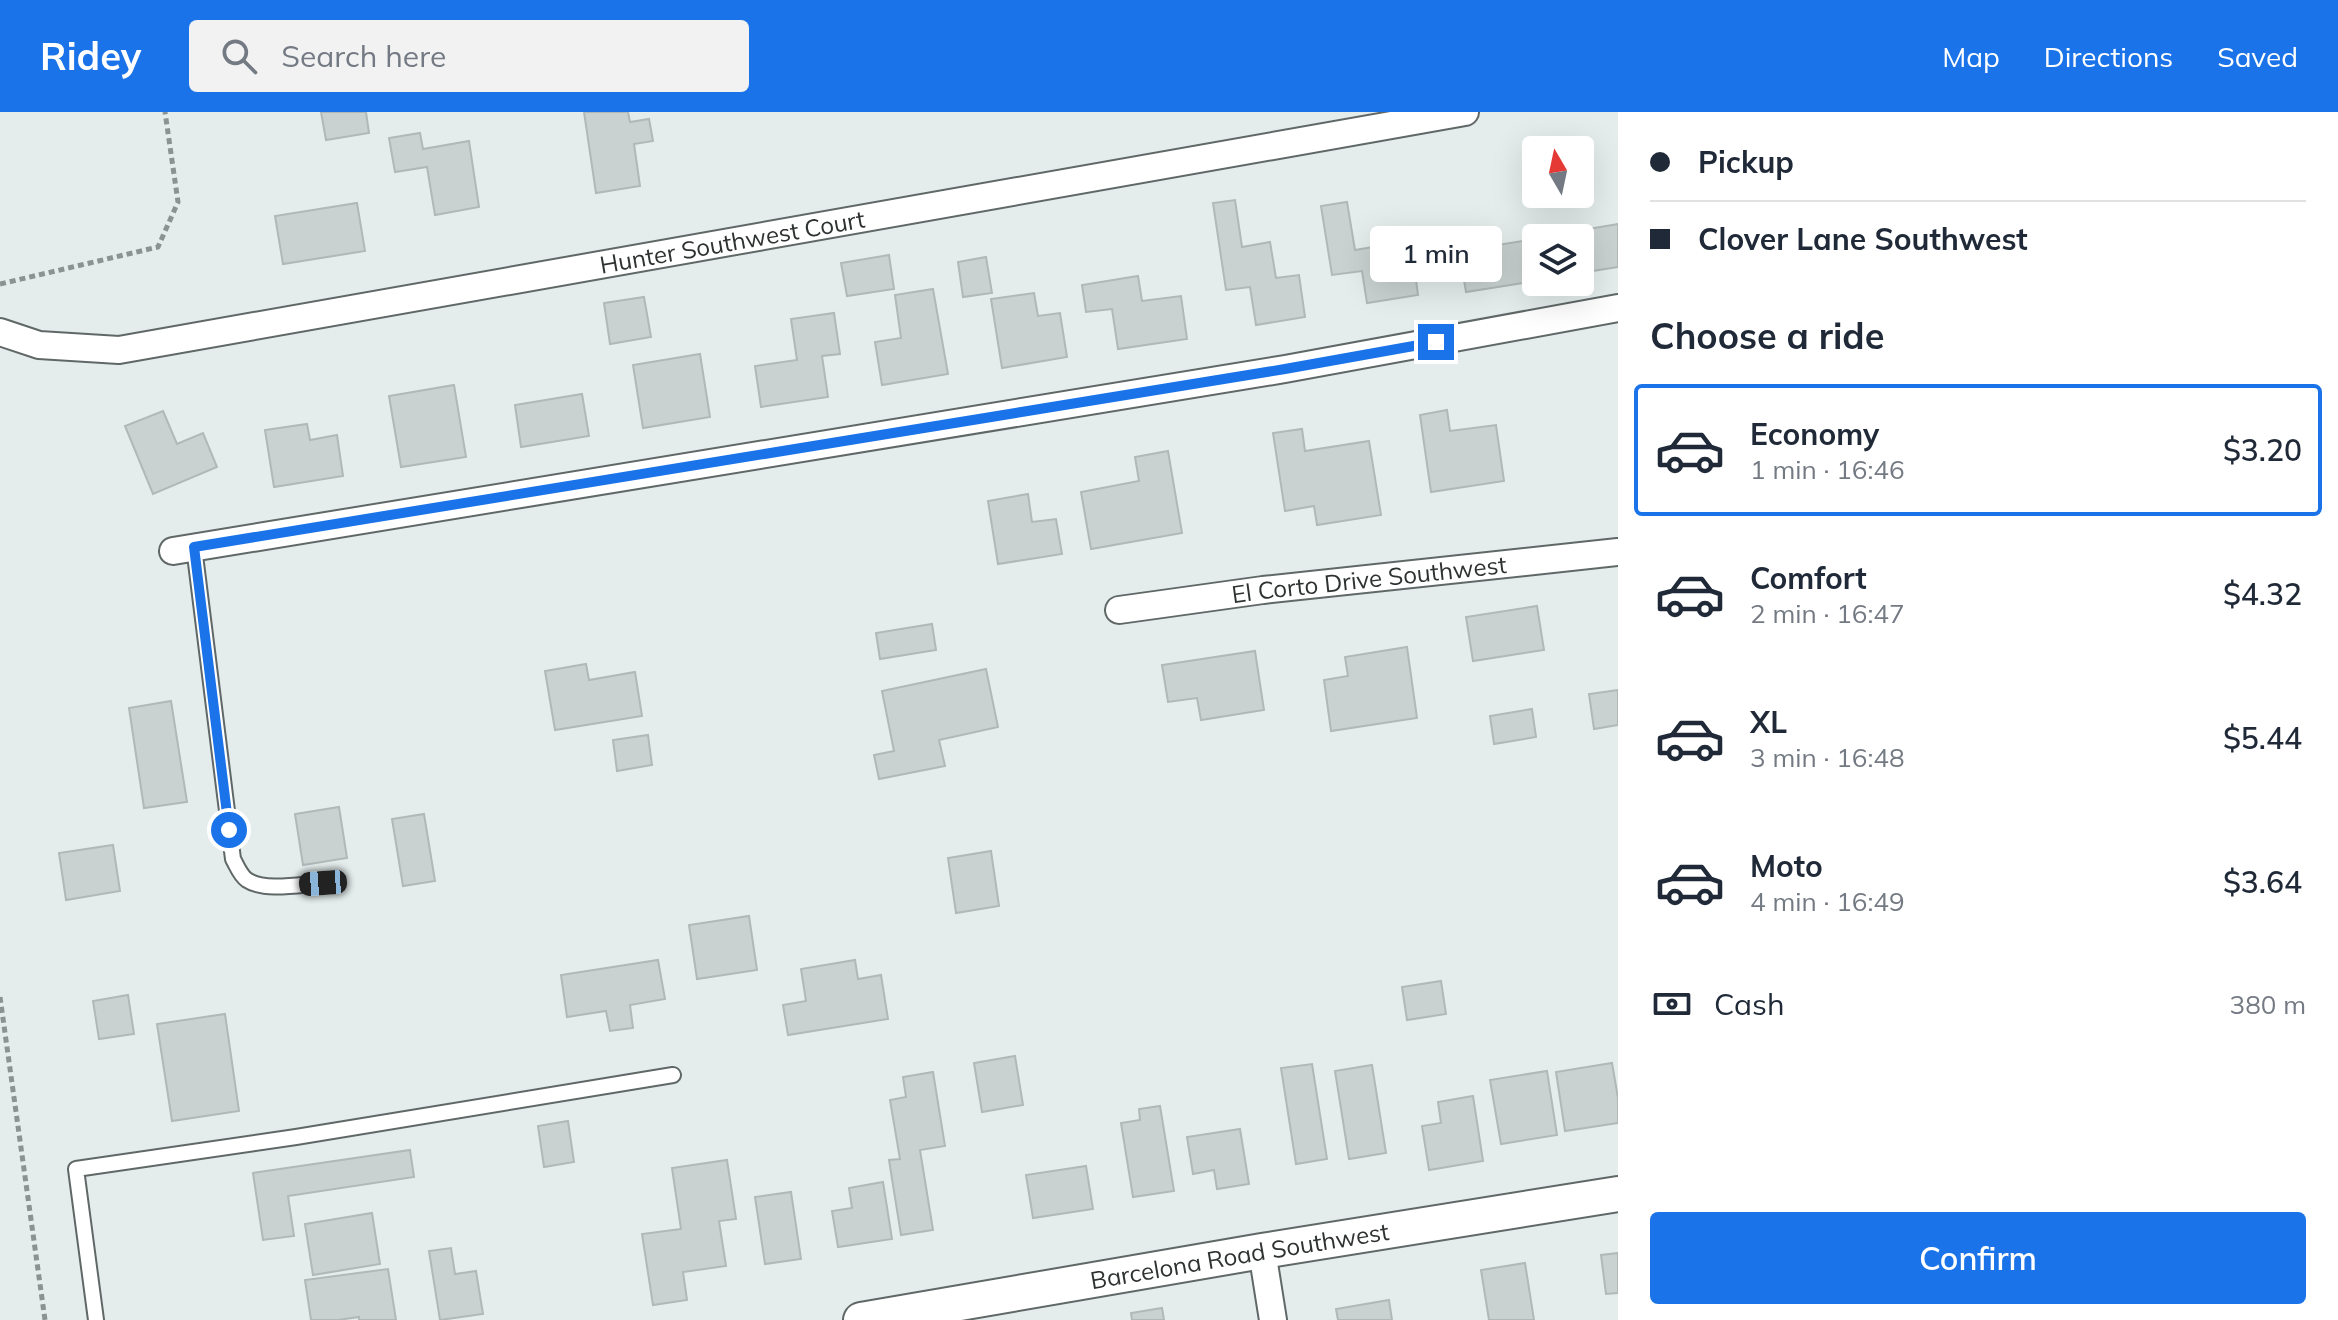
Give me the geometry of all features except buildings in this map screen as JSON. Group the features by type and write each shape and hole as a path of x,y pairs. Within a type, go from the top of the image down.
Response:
{"street":[{"name":"Hunter Southwest Court","path":"0,332 39,345 119,350 1465,112"},
{"path":"184,549 1285,369 1618,308"},
{"name":"El Corto Drive Southwest","path":"1119,610 1263,590 1618,552"},
{"name":"Barcelona Road Southwest","path":"861,1320 937,1314 1262,1251 1618,1194"},
{"path":"1262,1251 1273,1320"}],"lane":[{"path":"184,549 233,859 249,881 263,887 323,883"},
{"path":"96,1320 76,1169 296,1137 673,1075"}],"path":[{"path":"0,284 158,247 178,202 165,112"},
{"path":"0,997 45,1320"}],"route":[{"path":"229,830 194,547 1436,342"}]}
